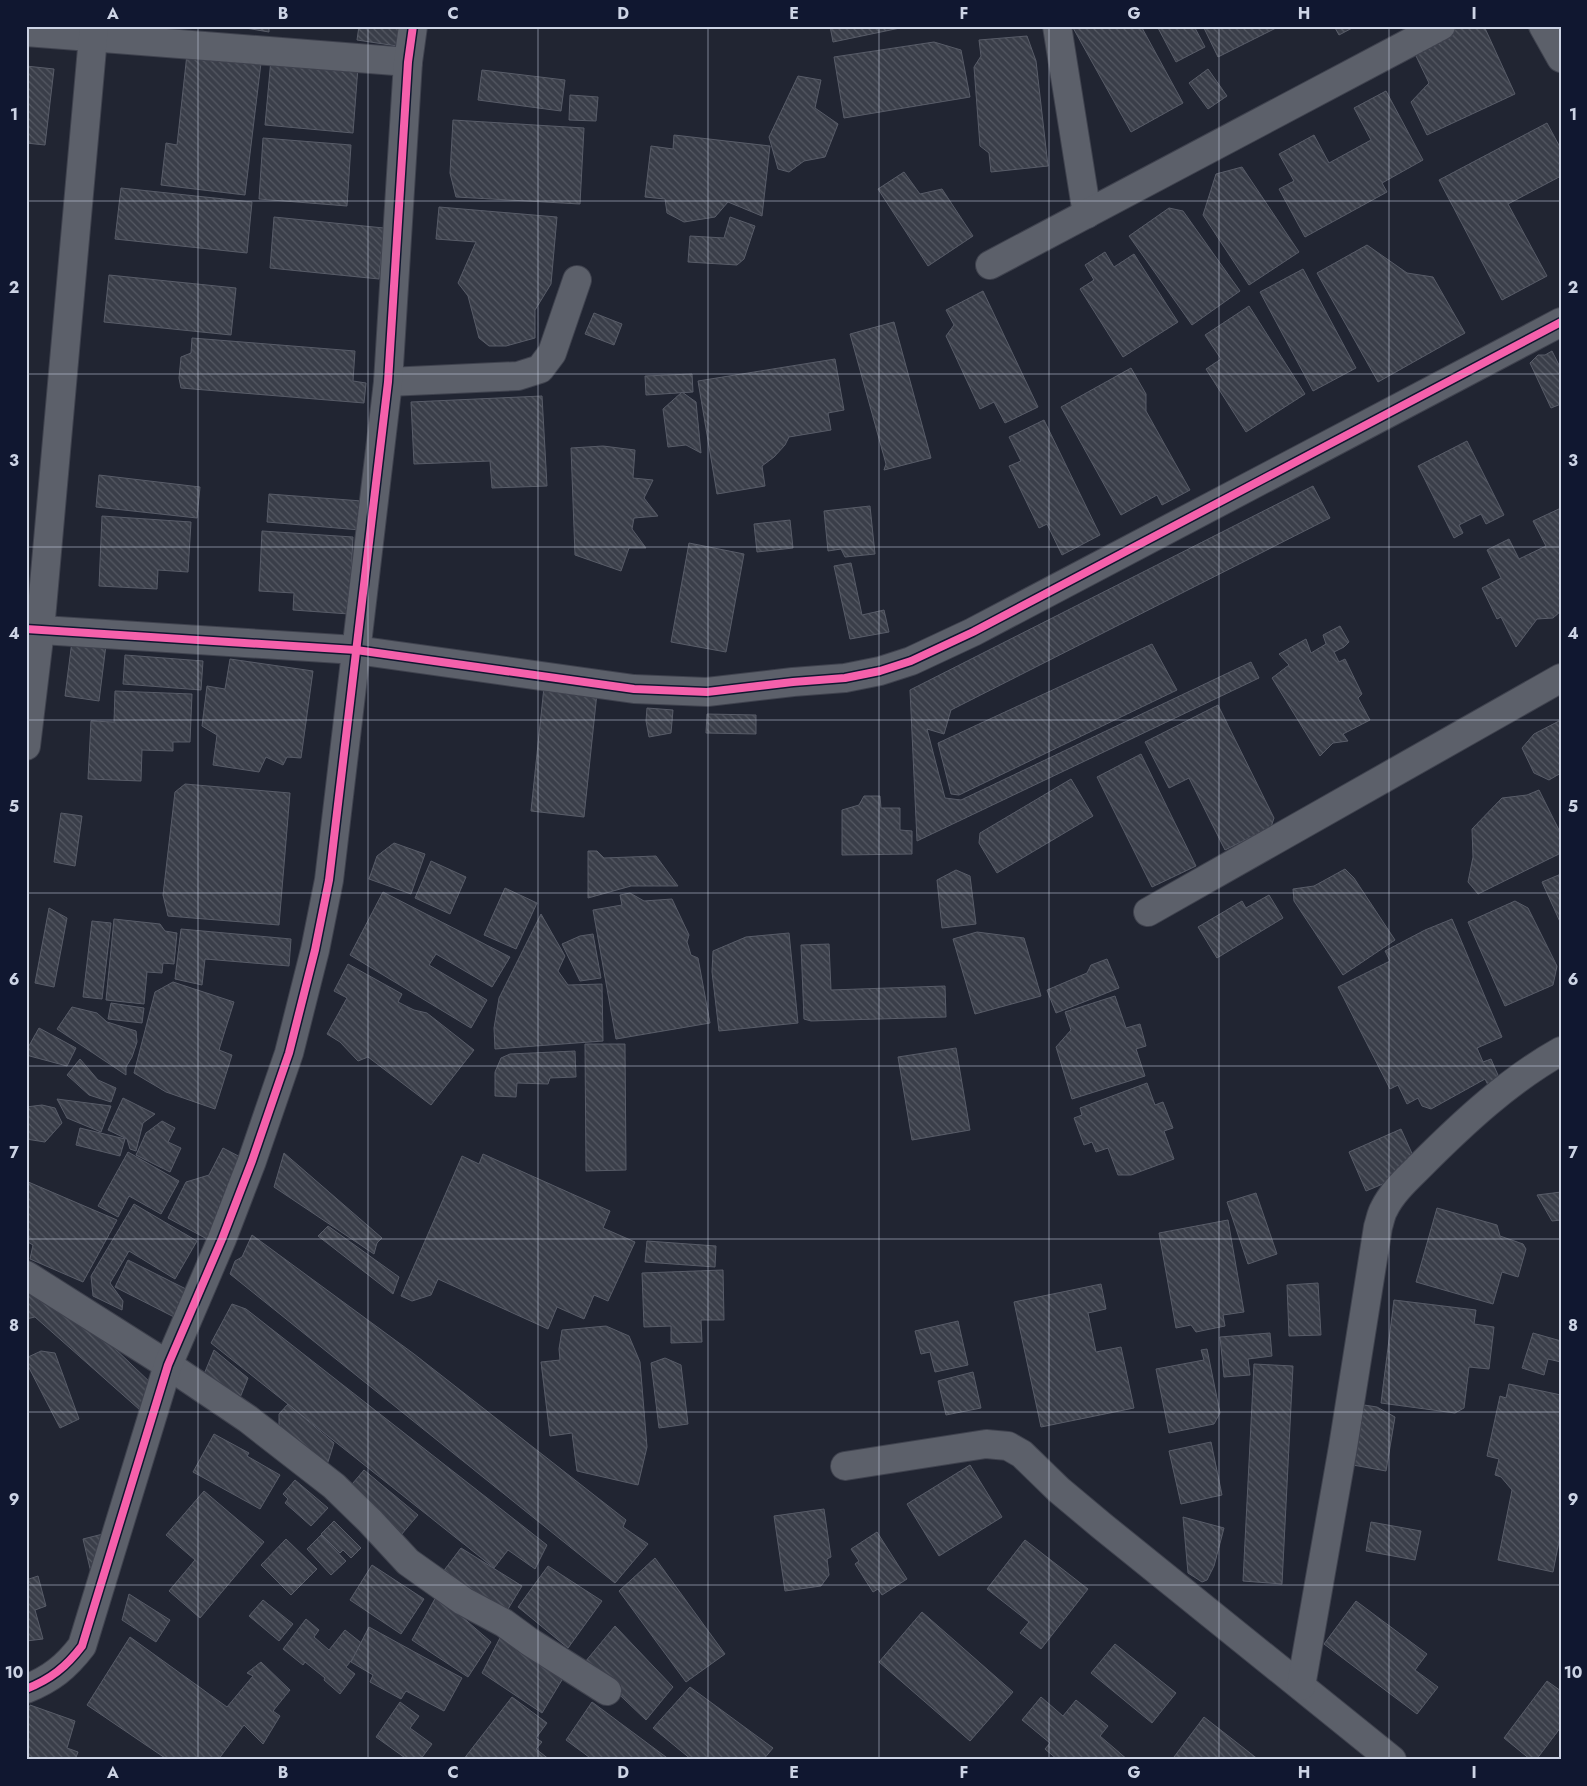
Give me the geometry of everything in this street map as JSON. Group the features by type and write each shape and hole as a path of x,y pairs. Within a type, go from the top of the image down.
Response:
{"street":[{"path":"26,1689 54,1674 69,1663 82,1646 168,1365 222,1239 252,1161 289,1052 315,950 329,880 388,382 408,62 413,26"},
{"path":"1057,26 1087,214"},
{"path":"990,266 1441,26"},
{"path":"1543,26 1561,58"},
{"path":"26,32 94,32 408,62"},
{"path":"26,746 33,630 94,32"},
{"path":"388,382 518,376 540,369 552,354 577,280"},
{"path":"33,630 356,650 634,690 707,692 845,678 880,671 911,661 973,632 1561,322"},
{"path":"1148,912 1561,678"},
{"path":"1300,1686 1343,1448 1378,1227 1384,1208 1400,1186 1495,1096 1561,1051"},
{"path":"26,1276 168,1365 248,1419 334,1486 370,1520 408,1562 432,1581 463,1601 504,1622 530,1642 606,1691"},
{"path":"845,1466 986,1444 1008,1446 1022,1454 1059,1490 1102,1526 1392,1760"}],"building":[{"path":"234,26 269,26 269,32"},
{"path":"359,26 399,26 397,46 357,40"},
{"path":"830,26 900,26 900,28 833,42"},
{"path":"1072,26 1141,26 1183,103 1131,132"},
{"path":"1157,26 1194,26 1205,47 1176,62"},
{"path":"1203,26 1280,26 1218,57"},
{"path":"1334,26 1356,26 1339,35"},
{"path":"1421,26 1484,26 1515,94 1427,135 1411,102 1429,83 1405,33"},
{"path":"1027,36 1036,61 1048,166 991,172 989,153 980,146 974,67 981,56 979,40"},
{"path":"934,42 961,50 970,97 844,118 834,57"},
{"path":"187,54 261,63 245,195 161,185 166,143 177,145"},
{"path":"271,59 358,67 353,133 265,125"},
{"path":"26,66 54,69 45,145 26,143"},
{"path":"1208,69 1227,96 1208,109 1189,83"},
{"path":"482,70 565,80 561,111 478,100"},
{"path":"798,76 821,80 815,108 838,124 825,157 804,161 789,172 778,169 769,137"},
{"path":"1386,91 1423,160 1382,183 1387,192 1305,237 1279,189 1294,181 1279,154 1314,135 1329,163 1371,140 1354,108"},
{"path":"570,95 598,97 596,121 569,120"},
{"path":"453,120 584,128 580,204 456,197 450,173"},
{"path":"1547,123 1561,149 1561,176 1508,204 1547,276 1502,300 1439,180"},
{"path":"674,135 770,146 762,216 728,202 715,217 684,222 667,213 665,199 645,197 651,146 673,149"},
{"path":"263,138 351,145 347,206 259,199"},
{"path":"1242,167 1299,252 1249,285 1203,215 1216,174"},
{"path":"904,172 920,194 942,189 973,236 928,266 878,189"},
{"path":"121,188 252,202 247,253 115,239"},
{"path":"439,207 557,217 551,284 535,310 535,338 506,346 489,346 479,338 468,296 458,283 476,242 436,239"},
{"path":"1169,208 1183,211 1240,291 1192,325 1129,236"},
{"path":"274,217 384,228 379,279 270,268"},
{"path":"730,217 755,226 744,259 737,265 688,262 690,236 724,238"},
{"path":"1367,245 1407,273 1433,277 1465,333 1378,382 1317,273"},
{"path":"1105,252 1114,267 1134,254 1178,322 1123,357 1080,289 1094,280 1085,265"},
{"path":"1303,269 1356,368 1313,391 1260,292"},
{"path":"109,275 236,288 231,335 104,322"},
{"path":"983,291 1038,407 1005,423 994,402 980,409 946,336 954,325 946,310"},
{"path":"1249,306 1305,394 1246,432 1206,369 1221,359 1205,335"},
{"path":"594,313 622,324 614,345 585,334"},
{"path":"894,322 931,458 884,470 886,464 850,334"},
{"path":"192,338 355,351 353,381 366,383 364,403 181,388 179,378 181,357 191,353"},
{"path":"1552,351 1561,369 1561,404 1551,408 1530,363 1538,355 1545,355"},
{"path":"835,359 844,410 828,413 831,430 789,437 785,445 774,457 762,466 765,486 717,494 698,381"},
{"path":"1131,368 1146,394 1146,411 1190,490 1162,505 1157,495 1121,515 1061,407"},
{"path":"692,374 693,392 646,395 645,376"},
{"path":"682,392 696,402 701,453 686,445 668,447 663,409"},
{"path":"542,396 547,486 492,488 490,461 414,464 411,402"},
{"path":"1044,420 1100,535 1062,555 1047,524 1039,528 1009,466 1021,461 1009,437"},
{"path":"1467,441 1504,515 1486,524 1481,514 1459,525 1463,533 1454,538 1418,466"},
{"path":"603,446 635,450 633,478 653,480 644,498 658,516 634,518 632,529 646,548 629,548 621,571 575,555 571,448"},
{"path":"99,475 200,487 197,518 96,507"},
{"path":"1313,486 1330,518 951,710 944,734 927,729 945,798 961,800 1251,662 1259,678 917,841 910,690"},
{"path":"269,494 362,501 360,530 267,522"},
{"path":"870,506 875,554 845,557 841,549 828,551 824,511"},
{"path":"1561,508 1561,611 1553,618 1537,619 1516,647 1501,617 1497,619 1482,588 1501,578 1487,550 1509,539 1519,559 1546,546 1533,521"},
{"path":"102,516 191,522 188,572 158,570 157,589 99,586"},
{"path":"790,520 793,548 757,552 754,524"},
{"path":"262,531 353,537 349,614 293,610 294,593 259,591"},
{"path":"689,543 744,554 726,652 671,642"},
{"path":"851,563 862,615 884,610 889,632 850,639 834,566"},
{"path":"1340,626 1349,642 1334,652 1339,662 1345,659 1362,694 1358,698 1370,720 1343,734 1348,741 1333,743 1320,756 1272,678 1289,665 1279,654 1306,639 1311,653 1326,644 1323,635"},
{"path":"72,641 106,645 99,701 65,696"},
{"path":"1152,644 1177,690 959,795 951,794 938,743"},
{"path":"125,655 203,661 201,690 123,684"},
{"path":"230,659 313,671 301,758 287,757 283,765 266,757 259,772 213,765 217,735 202,726 207,686 225,689"},
{"path":"544,687 597,693 584,817 531,811"},
{"path":"115,691 192,694 190,742 173,742 173,751 142,750 141,781 88,779 91,721 114,722"},
{"path":"1218,705 1274,818 1271,827 1225,850 1189,778 1169,788 1145,742"},
{"path":"647,708 673,710 671,733 649,737 646,721"},
{"path":"707,714 756,715 756,734 706,733"},
{"path":"1561,720 1561,773 1549,780 1534,773 1522,748 1534,734"},
{"path":"1141,754 1196,866 1152,887 1097,777"},
{"path":"1071,779 1093,816 997,873 979,843 980,833"},
{"path":"185,784 290,793 279,925 168,916 163,895 175,792"},
{"path":"1539,790 1561,834 1561,853 1478,894 1468,882 1473,857 1472,829 1502,798 1527,795"},
{"path":"864,796 880,796 881,808 900,808 900,830 912,831 912,854 842,855 842,810 859,805"},
{"path":"61,813 82,816 75,866 54,862"},
{"path":"394,843 425,854 411,894 369,879 377,856"},
{"path":"588,851 597,851 604,858 656,856 678,886 631,886 588,898"},
{"path":"431,861 466,877 450,914 415,898"},
{"path":"1345,869 1354,878 1395,940 1343,975 1294,901 1293,889 1314,886"},
{"path":"956,870 970,876 976,924 942,928 937,880"},
{"path":"1561,874 1561,924 1542,882"},
{"path":"505,888 537,903 516,949 484,935"},
{"path":"383,892 510,957 492,987 436,954 429,965 487,1000 471,1028 350,955"},
{"path":"630,893 644,901 672,899 689,935 687,942 691,955 698,958 710,1023 616,1039 593,910 622,905 620,895"},
{"path":"1269,895 1283,918 1217,958 1198,927 1242,901 1246,908"},
{"path":"1515,901 1528,908 1557,966 1553,985 1505,1006 1468,922"},
{"path":"49,908 67,918 54,987 35,983"},
{"path":"541,914 565,956 558,971 568,985 602,984 603,1041 495,1049 494,1028 499,998"},
{"path":"114,919 160,924 165,931 177,933 174,964 163,963 162,973 147,972 144,1004 106,1000"},
{"path":"1452,919 1502,1037 1477,1048 1483,1062 1491,1059 1504,1089 1491,1091 1485,1079 1431,1109 1422,1106 1418,1098 1407,1104 1398,1085 1390,1089 1338,987 1390,961 1385,951 1425,930"},
{"path":"92,921 111,923 102,999 83,997"},
{"path":"181,929 291,939 289,966 205,959 202,985 175,979"},
{"path":"977,932 1024,938 1041,996 975,1014 953,939"},
{"path":"789,933 798,1023 719,1031 712,972 713,951 746,937"},
{"path":"593,934 601,978 580,981 562,944 580,936"},
{"path":"829,944 831,990 945,986 946,1017 811,1021 804,1019 801,945"},
{"path":"1107,959 1119,988 1056,1013 1047,990 1087,973 1091,965"},
{"path":"348,964 402,994 398,1002 414,1010 427,1013 474,1050 431,1105 368,1057 358,1061 340,1042 327,1034 347,998 334,991"},
{"path":"173,982 234,1002 219,1050 232,1055 215,1109 166,1092 134,1073 155,992"},
{"path":"1115,996 1126,1028 1140,1024 1146,1046 1136,1049 1145,1076 1072,1099 1056,1047 1071,1030 1065,1012"},
{"path":"111,1003 144,1008 142,1023 108,1019"},
{"path":"72,1007 97,1013 107,1022 136,1031 137,1042 126,1067 126,1075 57,1029"},
{"path":"39,1028 76,1048 67,1066 26,1055 26,1051"},
{"path":"585,1044 625,1044 626,1170 586,1171"},
{"path":"956,1048 970,1130 912,1140 898,1057"},
{"path":"575,1051 576,1077 550,1078 548,1084 517,1083 516,1097 495,1096 495,1072 501,1058 510,1054"},
{"path":"80,1059 98,1080 116,1088 111,1102 89,1095 67,1075"},
{"path":"1147,1083 1155,1105 1163,1102 1173,1128 1164,1131 1174,1159 1131,1175 1118,1175 1108,1148 1096,1152 1092,1142 1084,1145 1074,1118 1082,1115 1080,1108"},
{"path":"123,1098 155,1114 143,1123 136,1151 130,1149 127,1139 108,1130"},
{"path":"57,1099 111,1106 101,1132 67,1118"},
{"path":"42,1105 55,1108 62,1123 45,1142 26,1139 26,1107"},
{"path":"162,1121 175,1128 168,1142 181,1148 170,1172 136,1155 146,1133"},
{"path":"80,1128 125,1139 120,1156 76,1145"},
{"path":"1401,1129 1419,1169 1366,1191 1349,1152"},
{"path":"223,1148 248,1161 207,1239 168,1218 186,1182 209,1175"},
{"path":"128,1152 179,1181 161,1214 129,1196 118,1217 98,1206"},
{"path":"284,1153 382,1238 377,1243 374,1254 274,1187"},
{"path":"483,1154 610,1211 603,1228 635,1242 608,1301 594,1295 584,1319 557,1307 548,1329 438,1279 431,1295 412,1301 401,1296 462,1156 479,1164"},
{"path":"26,1181 117,1220 83,1282 30,1259 33,1245 26,1241"},
{"path":"1561,1192 1561,1220 1552,1221 1537,1195"},
{"path":"1256,1193 1277,1254 1248,1264 1227,1202"},
{"path":"134,1204 197,1241 175,1279 129,1251 110,1283 123,1301 122,1310 93,1296 91,1276"},
{"path":"1437,1208 1497,1225 1500,1236 1523,1244 1526,1249 1518,1277 1502,1272 1493,1304 1416,1282"},
{"path":"1228,1220 1244,1312 1223,1315 1225,1326 1196,1332 1191,1325 1176,1328 1159,1233"},
{"path":"328,1226 399,1277 393,1294 318,1236"},
{"path":"252,1235 414,1354 626,1520 623,1527 648,1544 615,1583 230,1274 235,1261 242,1257"},
{"path":"647,1241 716,1246 715,1267 645,1262"},
{"path":"128,1260 192,1292 178,1319 115,1287"},
{"path":"723,1270 724,1320 701,1320 702,1342 671,1343 671,1326 644,1327 642,1273"},
{"path":"45,1282 154,1386 140,1410 35,1317 26,1319 26,1284"},
{"path":"1318,1283 1321,1335 1289,1336 1287,1285"},
{"path":"1101,1284 1106,1309 1088,1313 1096,1352 1121,1347 1134,1408 1041,1427 1014,1302"},
{"path":"1394,1300 1476,1310 1474,1324 1494,1327 1489,1369 1469,1367 1464,1408 1455,1413 1381,1403"},
{"path":"232,1304 246,1309 547,1545 535,1569 508,1550 494,1568 211,1343"},
{"path":"958,1321 968,1365 935,1372 930,1352 921,1354 915,1331"},
{"path":"606,1326 629,1336 640,1362 647,1447 638,1485 577,1471 572,1433 550,1436 541,1362 560,1360 559,1349 562,1330"},
{"path":"1270,1333 1272,1356 1248,1359 1250,1375 1224,1377 1220,1337"},
{"path":"1533,1333 1561,1341 1561,1362 1548,1359 1544,1375 1522,1368"},
{"path":"1207,1349 1220,1413 1214,1424 1169,1433 1156,1369 1204,1360 1201,1350"},
{"path":"214,1350 248,1378 237,1405 202,1379"},
{"path":"41,1351 55,1353 79,1419 60,1428 26,1362 26,1358"},
{"path":"665,1358 681,1365 688,1424 659,1428 651,1363"},
{"path":"1254,1364 1293,1366 1282,1584 1243,1581"},
{"path":"973,1372 981,1408 946,1415 938,1381"},
{"path":"1509,1384 1561,1395 1561,1531 1553,1572 1498,1560 1512,1490 1501,1477 1495,1475 1499,1459 1487,1456 1500,1396 1506,1398"},
{"path":"288,1404 334,1443 326,1468 279,1432 279,1414"},
{"path":"1364,1405 1377,1407 1395,1417 1386,1471 1353,1465"},
{"path":"214,1434 249,1453 247,1456 280,1475 260,1509 193,1472"},
{"path":"1211,1442 1222,1495 1181,1504 1169,1451"},
{"path":"970,1465 1002,1517 939,1556 907,1504"},
{"path":"364,1470 418,1515 401,1535 347,1490"},
{"path":"295,1480 328,1508 311,1526 285,1503 288,1499 283,1494"},
{"path":"204,1491 264,1542 200,1618 169,1591 195,1560 166,1535"},
{"path":"824,1509 831,1557 827,1559 829,1575 821,1586 785,1591 774,1516"},
{"path":"1183,1517 1224,1528 1214,1566 1207,1580 1202,1582 1188,1573"},
{"path":"334,1521 361,1548 351,1558 343,1550 340,1553 321,1534"},
{"path":"1371,1522 1421,1531 1415,1560 1366,1551"},
{"path":"877,1532 907,1579 882,1595 878,1589 873,1592 855,1564 859,1561 851,1549"},
{"path":"103,1534 94,1585 83,1539"},
{"path":"321,1535 346,1561 331,1575 307,1549"},
{"path":"286,1539 317,1569 291,1595 261,1565"},
{"path":"1025,1540 1088,1589 1041,1649 1020,1633 1029,1622 987,1589"},
{"path":"461,1548 522,1586 505,1614 442,1573"},
{"path":"655,1558 725,1654 686,1682 619,1591"},
{"path":"372,1565 424,1599 401,1634 350,1600"},
{"path":"548,1566 602,1601 568,1648 518,1607"},
{"path":"38,1576 46,1606 35,1610 43,1639 26,1641 26,1580"},
{"path":"129,1594 170,1620 156,1642 122,1620"},
{"path":"437,1595 491,1642 468,1677 412,1640"},
{"path":"263,1600 293,1624 279,1641 249,1616"},
{"path":"1356,1601 1427,1654 1415,1670 1438,1687 1417,1714 1324,1644"},
{"path":"922,1612 1013,1692 970,1741 879,1662"},
{"path":"306,1619 319,1630 314,1637 329,1650 345,1630 364,1645 346,1667 355,1674 340,1694 324,1680 325,1678 305,1662 303,1665 283,1649"},
{"path":"615,1626 673,1687 646,1720 585,1662"},
{"path":"369,1627 462,1678 444,1711 406,1691 401,1699 370,1682 373,1675 351,1662"},
{"path":"504,1630 565,1675 542,1713 482,1673"},
{"path":"130,1637 227,1707 253,1676 247,1673 261,1662 290,1690 273,1711 280,1716 263,1744 244,1725 218,1760 168,1760 87,1705"},
{"path":"1115,1644 1176,1693 1152,1723 1091,1673"},
{"path":"1547,1681 1561,1691 1561,1727 1536,1760 1531,1760 1504,1738"},
{"path":"690,1687 773,1748 763,1760 692,1760 653,1728"},
{"path":"512,1697 547,1723 536,1738 542,1742 536,1749 550,1760 463,1760"},
{"path":"1041,1697 1063,1716 1076,1700 1108,1726 1100,1736 1128,1760 1058,1760 1045,1749 1050,1743 1022,1720"},
{"path":"400,1702 419,1716 410,1728 432,1744 420,1760 408,1760 376,1737"},
{"path":"592,1702 670,1760 593,1760 566,1740"},
{"path":"30,1705 75,1721 67,1748 78,1752 75,1760 26,1760 26,1715"},
{"path":"1204,1717 1259,1760 1178,1760 1174,1757"}],"cycle path":[{"path":"26,1689 57,1672 82,1646 168,1365 222,1239 252,1161 289,1053 315,950 329,880 388,382 408,62 413,26"},
{"path":"26,629 356,650 634,689 707,692 845,678 880,671 911,661 973,632 1561,322"}]}
